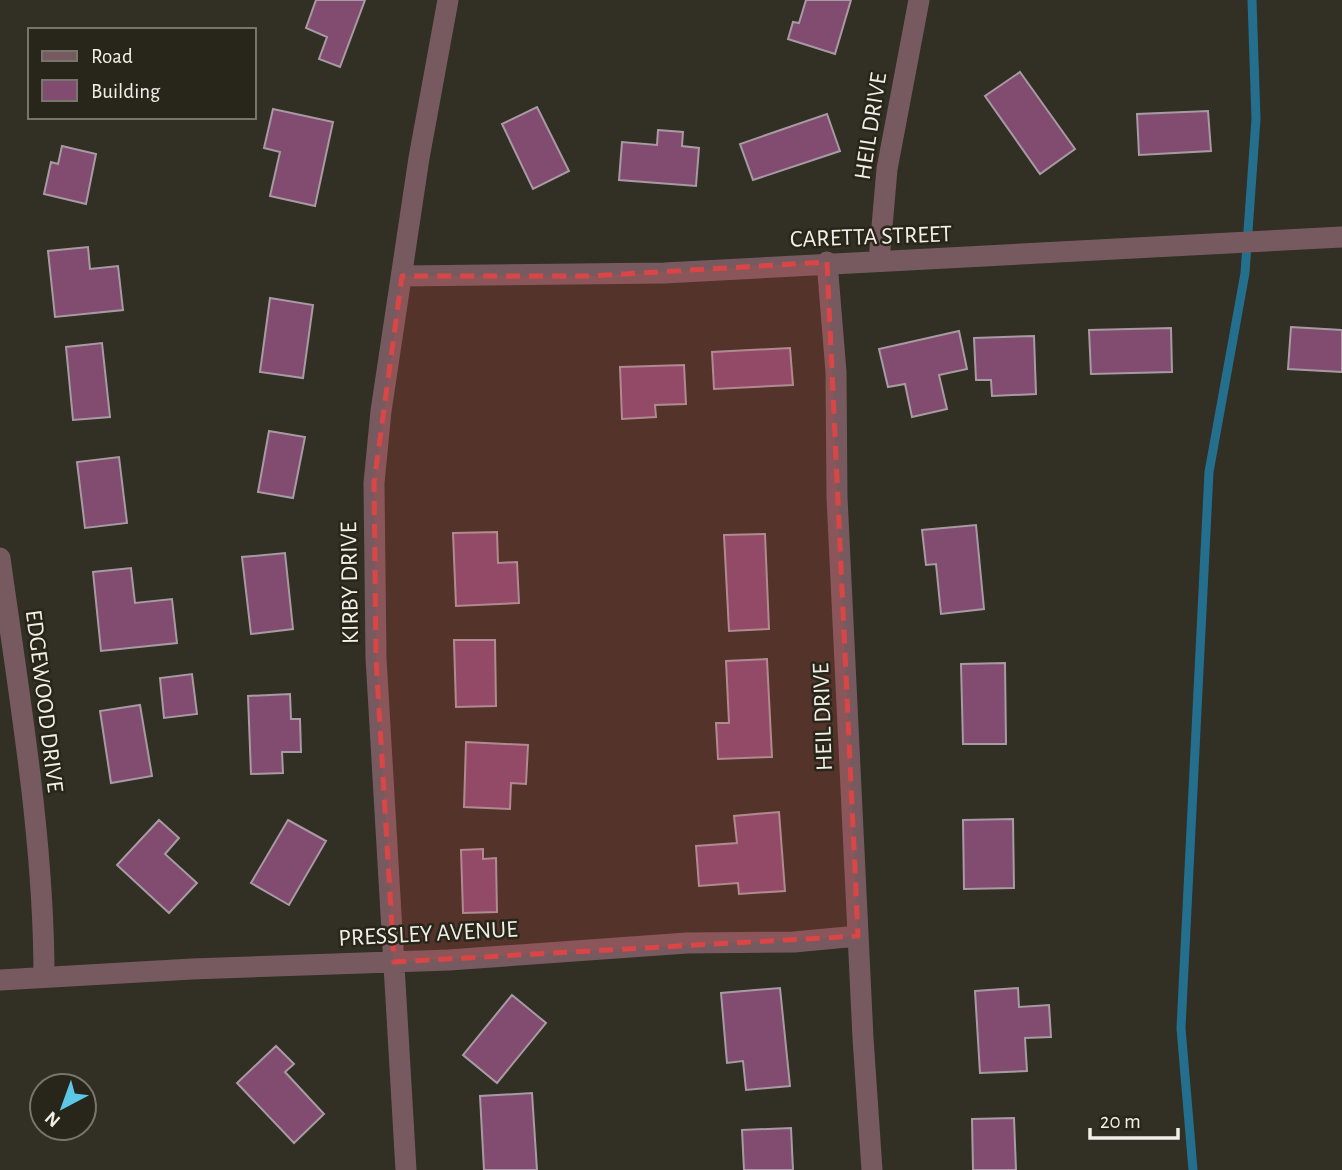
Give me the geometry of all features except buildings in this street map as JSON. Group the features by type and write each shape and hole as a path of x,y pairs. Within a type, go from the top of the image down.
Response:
{"street":[{"name":"KIRBY DRIVE","path":"406,1170 376,658 374,483 381,411 419,158 448,0"},
{"name":"HEIL DRIVE","path":"879,261 887,169 919,0"},
{"name":"CARETTA STREET","path":"402,276 590,276 1342,237"},
{"name":"HEIL DRIVE","path":"827,262 836,372 837,497 872,1170"},
{"name":"EDGEWOOD DRIVE","path":"0,558 19,696 43,911 44,977"},
{"name":"PRESSLEY AVENUE","path":"0,980 394,962 687,943 794,942 858,936"}],"highlighted area":[{"path":"827,262 858,936 394,962 376,658 374,483 402,276 590,276"}],"waterway":[{"path":"1193,1170 1181,1028 1209,472 1245,273 1256,119 1252,0"}]}
